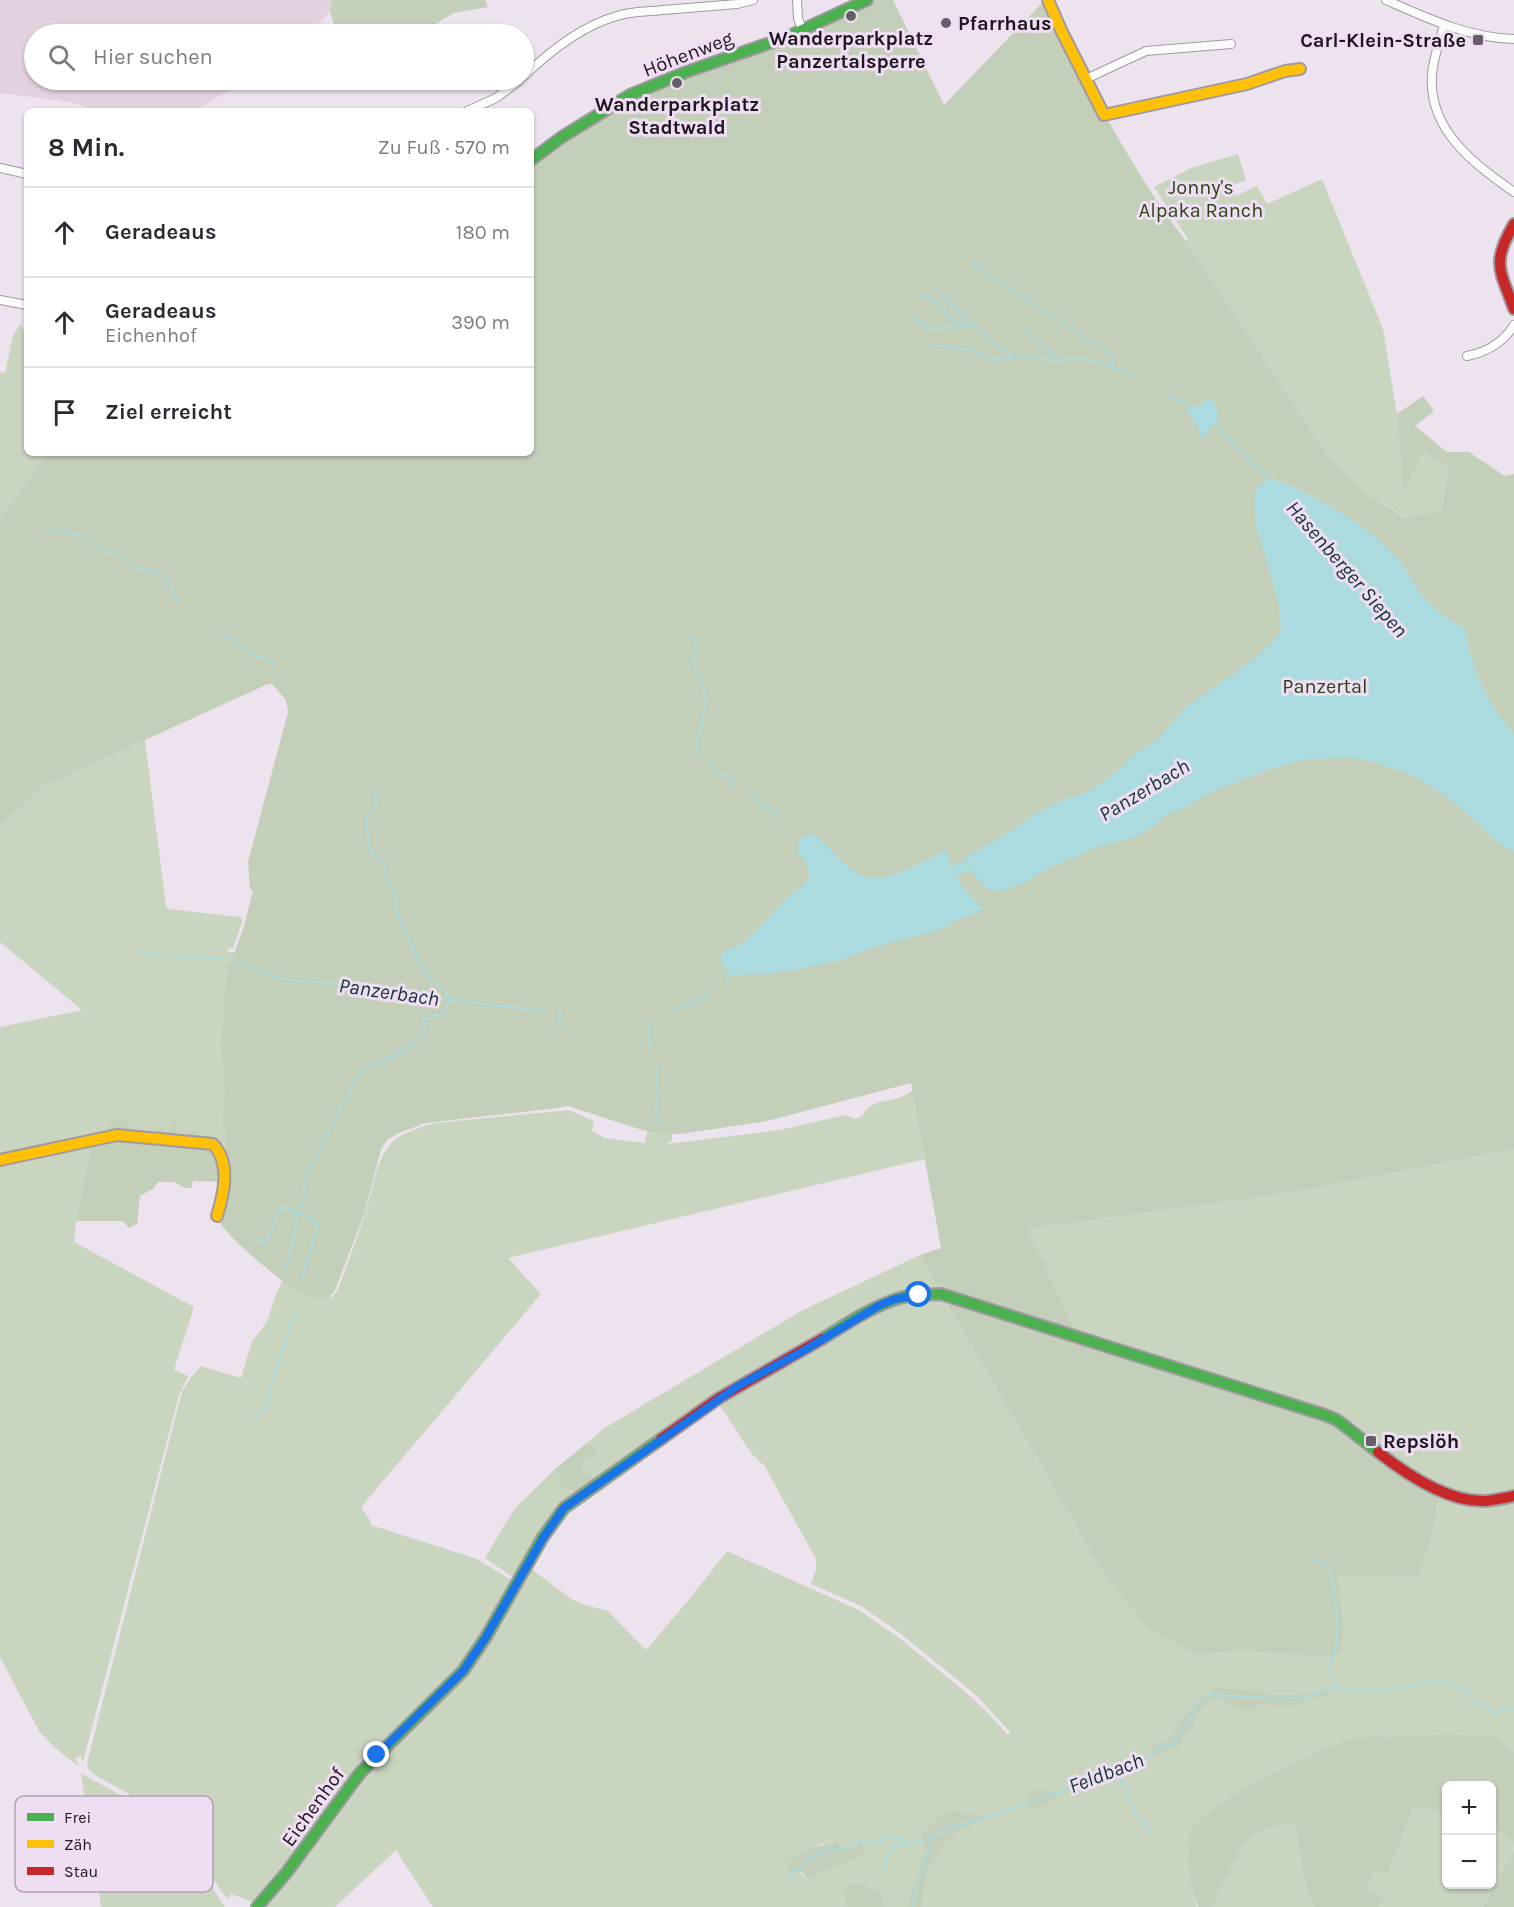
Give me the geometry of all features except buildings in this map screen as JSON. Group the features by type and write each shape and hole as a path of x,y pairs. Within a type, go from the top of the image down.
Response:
{"street":[{"path":"534,66 565,42 616,16 633,12 737,4 753,0"},
{"path":"797,0 798,18 802,30"},
{"name":"Höhenweg","path":"534,158 562,137 630,95 802,30 867,0"},
{"path":"1048,0 1104,115 1247,84 1285,71 1300,69"},
{"path":"1386,0 1444,25 1488,37 1514,39"},
{"path":"1444,25 1432,74 1433,97 1439,117 1461,150 1514,192"},
{"path":"1086,79 1146,51 1232,44"},
{"path":"474,108 496,98 507,90"},
{"path":"0,168 24,173"},
{"path":"1514,224 1503,245 1499,260 1514,309"},
{"path":"0,300 24,304"},
{"path":"1467,356 1490,349 1505,337 1514,325"},
{"path":"0,1160 117,1135 213,1144 221,1151 224,1173 224,1189 217,1216"},
{"name":"Eichenhof","path":"257,1907 287,1872 360,1773 463,1671 486,1637 543,1538 564,1508 719,1398 880,1305 906,1297 941,1294 1325,1415 1337,1420 1407,1474 1465,1499 1486,1501 1514,1496"}],"shaded area":[{"path":"0,0 332,0 330,12 319,24 24,24 24,90 229,90 199,108 91,108 70,102 0,93"}],"green space":[{"path":"332,0 485,0 488,7 454,13 435,24 334,24 330,12"},
{"path":"867,0 893,0 944,105 1045,0 1110,124 1146,184 1328,456 1369,496 1406,518 1441,510 1448,469 1424,451 1403,492 1397,414 1423,396 1434,411 1415,426 1447,452 1469,452 1505,476 1514,474 1514,733 1496,710 1482,685 1476,672 1465,629 1429,603 1403,564 1391,551 1361,526 1325,503 1273,479 1265,481 1256,525 1278,601 1281,626 1279,635 1254,659 1186,707 1159,738 1133,755 1101,783 1087,792 1063,800 1032,816 967,860 951,867 946,850 896,874 875,878 858,874 820,839 806,835 800,841 801,857 809,868 805,885 793,893 752,934 727,950 735,974 769,974 835,962 878,946 937,931 962,918 978,913 972,898 955,876 970,870 987,889 999,892 1024,884 1044,871 1098,847 1136,837 1166,815 1212,792 1265,771 1305,759 1351,758 1370,761 1401,771 1421,780 1453,801 1496,841 1514,853 1514,1149 1290,1193 1028,1229 1079,1339 1336,1424 1437,1492 1439,1499 1431,1540 1418,1577 1337,1575 1343,1627 1340,1648 1336,1657 1243,1651 1196,1655 1150,1629 1104,1574 920,1255 941,1248 911,1083 767,1121 681,1134 663,1134 642,1130 568,1106 425,1123 396,1134 387,1140 381,1149 364,1214 335,1290 328,1299 304,1295 268,1270 240,1245 220,1223 217,1216 228,1173 225,1125 223,1124 225,1082 221,1042 227,974 244,926 253,891 250,889 248,862 288,712 286,700 272,684 44,786 0,825 0,519 45,456 534,456 534,158 597,114"},
{"name":"Jonny's Alpaka Ranch","path":"1238,154 1246,180 1231,186 1236,196 1257,186 1267,204 1322,179 1383,329 1397,414 1403,491 1424,451 1448,469 1441,510 1407,518 1369,496 1328,456 1186,241 1188,239 1154,187 1191,168"},
{"path":"21,324 24,331 24,456 45,456 0,519 0,372 5,373 13,335"},
{"name":"Panzertal","path":"1191,482 1373,516 1503,721 1514,733 1514,880 671,1101 672,1141 667,1144 780,1130 845,1115 856,1119 872,1105 906,1095 913,1090 925,1159 508,1258 541,1294 361,1507 371,1525 477,1559 515,1582 472,1655 397,1733 256,1903 231,1894 227,1899 213,1879 213,1796 132,1796 93,1774 87,1763 182,1391 201,1366 241,1378 252,1341 267,1322 276,1294 285,1276 228,1160 224,1145 211,1140 180,1138 176,1134 104,1134 0,1158 0,1027 82,1010 0,942 0,825 44,786 145,740 166,906 168,909 241,917 240,919 243,919 233,948 229,948 227,952 246,952","holes":["647,1082 651,1103 645,1143 605,1138 592,1131 594,1121 569,1110 435,1123 400,1136 392,1142 382,1157 362,1222 341,1281 335,1294 328,1300 335,1290 364,1214 381,1149 387,1140 396,1134 425,1123 559,1108"]},
{"path":"116,1120 127,1122 133,1133 154,1134 156,1128 162,1128 167,1133 170,1132 171,1125 176,1120 178,1125 175,1128 180,1138 189,1139 191,1132 195,1129 199,1132 199,1139 217,1157 222,1182 193,1181 192,1188 185,1188 174,1182 158,1182 154,1188 140,1196 137,1224 129,1228 123,1221 76,1221 92,1142 104,1134 109,1125"},
{"path":"92,1142 74,1242 194,1307 174,1370 188,1376 179,1395 83,1762 80,1756 75,1759 79,1765 77,1765 54,1747 39,1731 0,1657 0,1163"},
{"path":"1514,1149 1514,1494 1476,1498 1416,1476 1349,1422 1329,1411 1074,1329 1028,1229 1290,1193"},
{"path":"920,1255 940,1292 871,1306 571,1498 514,1578 485,1558 515,1508 555,1469 559,1480 582,1472 580,1468 585,1461 595,1455 594,1445 587,1443 603,1429 801,1311"},
{"path":"943,1298 1104,1574 1196,1655 1243,1651 1336,1657 1343,1615 1336,1574 1417,1577 1431,1540 1439,1499 1437,1492 1514,1499 1514,1753 1499,1738 1322,1750 1260,1779 1220,1804 1190,1884 1197,1907 922,1907 928,1867 938,1855 941,1845 952,1839 958,1831 980,1822 979,1813 965,1814 955,1810 925,1847 907,1907 885,1907 880,1891 857,1882 844,1897 847,1907 433,1907 396,1850 335,1907 260,1907 349,1791 457,1681 530,1568 570,1598 608,1611 646,1650 727,1551 859,1610 898,1637 963,1690 1008,1735 1010,1732 976,1695 897,1631 861,1606 811,1584 816,1570 816,1559 764,1465 751,1452 717,1404 870,1313 899,1301","holes":["1216,1687 1234,1690 1258,1689 1281,1695 1325,1688 1275,1706 1261,1704 1236,1708 1227,1701 1217,1698 1210,1701 1198,1713 1193,1728 1184,1736 1179,1747 1164,1751 1154,1758 1151,1748 1171,1736 1185,1715","837,1842 849,1848 859,1844 807,1879 789,1861 821,1844"]},
{"path":"587,1443 594,1445 596,1451 595,1455 585,1461 581,1468 582,1472 589,1474 592,1478 586,1486 578,1490 561,1487 559,1475 555,1469"},
{"path":"1216,1687 1234,1690 1258,1689 1281,1695 1326,1688 1330,1690 1330,1694 1327,1697 1310,1698 1295,1706 1261,1704 1252,1710 1236,1708 1227,1701 1217,1698 1210,1701 1198,1713 1193,1728 1184,1736 1179,1747 1164,1751 1153,1759 1151,1748 1171,1736 1185,1715"},
{"path":"1452,1734 1499,1738 1514,1753 1514,1843 1496,1829 1496,1781 1442,1781 1442,1811 1414,1807 1388,1873 1373,1873 1367,1890 1383,1897 1379,1907 1314,1907 1303,1876 1295,1823 1260,1831 1241,1846 1212,1907 1198,1907 1190,1884 1188,1839 1194,1825 1220,1804 1260,1779 1354,1738"},
{"path":"77,1771 122,1796 84,1796 81,1774"},
{"path":"1044,1789 1054,1794 1053,1799 1043,1806 1028,1807 1030,1790"},
{"path":"1414,1807 1442,1811 1442,1889 1492,1889 1482,1907 1379,1907 1382,1897 1367,1890 1373,1873 1388,1873"},
{"path":"955,1810 965,1814 979,1813 982,1816 980,1822 958,1831 952,1839 942,1845 938,1855 928,1867 922,1907 907,1907 925,1847 921,1837 940,1816"},
{"path":"1295,1823 1303,1876 1314,1907 1212,1907 1241,1846 1260,1831"},
{"path":"1496,1829 1514,1843 1514,1851 1496,1882"},
{"path":"837,1842 849,1848 860,1844 864,1847 865,1853 807,1879 802,1872 787,1869 789,1861 801,1854 818,1846"},
{"path":"1514,1851 1514,1907 1482,1907 1492,1889 1496,1889 1496,1882"},
{"path":"857,1882 880,1891 885,1907 847,1907 844,1889"},
{"path":"213,1889 225,1907 101,1907 99,1892 213,1892"}],"water":[{"path":"1213,400 1218,417 1204,439 1200,436 1187,410"},
{"path":"1273,479 1325,503 1376,538 1407,570 1429,603 1465,629 1476,672 1482,685 1504,722 1514,733 1514,853 1496,841 1453,801 1421,780 1370,761 1351,758 1306,759 1265,771 1212,792 1166,815 1136,837 1098,847 1044,871 1024,884 999,892 987,889 970,870 957,875 955,876 972,898 983,908 978,913 962,918 937,931 878,946 835,962 769,974 731,975 727,973 721,960 722,953 747,940 787,898 807,881 809,870 798,849 802,837 810,834 816,836 849,868 867,877 891,875 947,850 951,867 967,860 967,856 1008,833 1032,816 1063,800 1087,792 1101,783 1133,755 1159,738 1186,707 1254,659 1279,635 1281,626 1278,601 1256,525 1254,494 1265,481"}],"waterway":[{"path":"976,260 974,265 1109,353 1114,364 1111,365"},
{"path":"936,290 973,325 1011,356"},
{"path":"922,292 943,307 948,316 960,325"},
{"path":"913,318 933,329 973,325"},
{"path":"1024,331 1062,361"},
{"name":"Hasenberger Siepen","path":"931,345 968,349 994,360 1017,356 1062,361 1090,360 1109,365 1135,378"},
{"name":"Hasenberger Siepen","path":"1168,396 1193,407"},
{"name":"Hasenberger Siepen","path":"1214,423 1271,482"},
{"path":"45,531 60,530 83,537 108,553 118,554 134,567 158,573 165,577 178,600"},
{"path":"222,637 230,636 250,654 267,659 275,668"},
{"path":"689,636 696,640 693,662 707,698 696,747 699,754"},
{"path":"706,762 719,775 725,775 728,779 733,777 735,787"},
{"path":"374,790 377,806 367,816 370,848 385,865 386,875 396,896 395,905 398,915 420,965 433,981 455,1001"},
{"path":"748,793 753,795 761,806 767,805 780,817"},
{"name":"Panzerbach","path":"140,950 148,954 161,955"},
{"name":"Panzerbach","path":"169,955 221,959"},
{"name":"Panzerbach","path":"235,965 242,963 280,979 372,987 381,993 546,1011"},
{"name":"Panzerbach","path":"727,983 733,973"},
{"name":"Panzerbach","path":"674,1010 708,995 711,989"},
{"path":"313,1162 342,1105 350,1095 349,1088 365,1069 399,1054 423,1035 426,1029 423,1019 432,1019 434,1015 442,1017 449,1001"},
{"name":"Panzerbach","path":"559,1011 561,1013 558,1020 559,1025 562,1025"},
{"path":"650,1020 651,1048"},
{"path":"656,1068 658,1097 655,1112 660,1119 660,1126"},
{"path":"302,1278 318,1224 317,1221 298,1213 307,1193 303,1190 310,1166"},
{"path":"256,1241 267,1241 279,1210 284,1207 298,1213 290,1255 283,1271"},
{"path":"255,1418 267,1405 272,1381 294,1314"},
{"path":"1313,1561 1324,1563 1330,1568 1338,1631 1329,1669 1337,1688"},
{"name":"Feldbach","path":"1261,1697 1271,1700 1307,1697 1327,1689 1390,1689 1430,1681 1453,1684 1455,1687 1468,1690 1472,1699 1480,1702 1492,1712 1507,1708 1514,1709"},
{"name":"Feldbach","path":"913,1907 916,1887 933,1835 1051,1793 1058,1793 1113,1771 1143,1763 1166,1743 1174,1745 1176,1736 1182,1732 1184,1726 1192,1718 1195,1706 1209,1695 1258,1697"},
{"path":"1118,1771 1136,1813 1151,1832"},
{"name":"Feldbach","path":"789,1878 807,1860 826,1850 848,1847 859,1842 875,1842 890,1837 899,1838 909,1844"},
{"name":"Feldbach","path":"883,1868 885,1860 895,1845 931,1838"}],"traffic: fast":[{"path":"534,158 562,137 630,95 686,72 787,37 867,0"},
{"path":"822,1339 866,1313 899,1298 941,1294 1325,1415 1337,1420 1378,1452"},
{"path":"257,1907 287,1872 360,1773 463,1671 486,1637 543,1537 564,1508 661,1439"}],"traffic: slow":[{"path":"1048,0 1104,115 1247,84 1285,71 1300,69"},
{"path":"0,1160 117,1135 213,1144 219,1152 224,1169 224,1188 217,1216"}],"traffic: jam":[{"path":"1514,224 1502,248 1500,258 1502,275 1514,309"},
{"path":"661,1439 719,1398 822,1339"},
{"path":"1378,1452 1428,1486 1457,1497 1486,1501 1514,1496"}],"place":[{"name":"Wanderparkplatz Panzertalsperre","path":"851,16"},
{"name":"Pfarrhaus","path":"946,23"},
{"name":"Carl-Klein-Straße","path":"1478,40"},
{"name":"Wanderparkplatz Stadtwald","path":"677,83"},
{"name":"Repslöh","path":"1371,1441"}],"route":[{"path":"377,1755 463,1671 486,1637 543,1538 564,1508 738,1386 803,1351 862,1314 895,1299 919,1295"}]}
